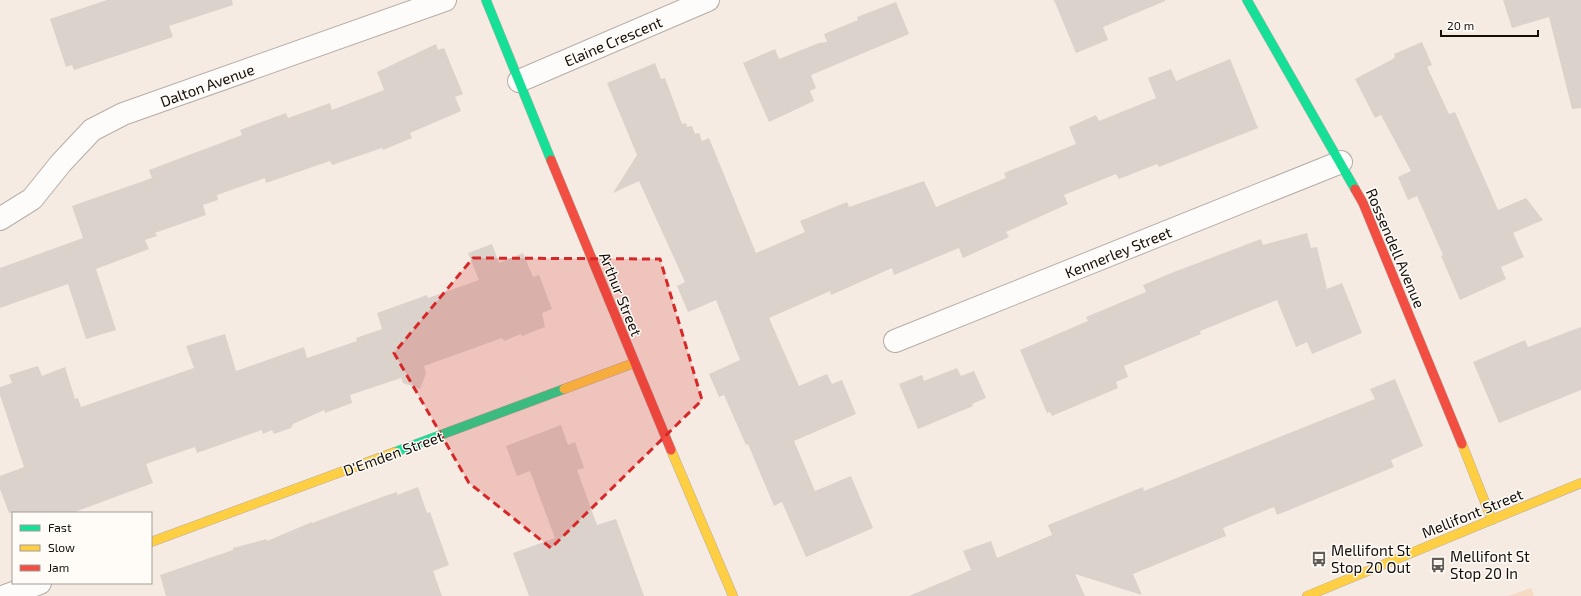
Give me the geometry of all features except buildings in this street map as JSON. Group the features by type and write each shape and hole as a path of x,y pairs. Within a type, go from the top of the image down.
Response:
{"street":[{"name":"Dalton Avenue","path":"0,219 32,199 61,163 92,130 98,126 123,114 445,0"},
{"name":"Arthur Street","path":"486,0 634,363 733,596"},
{"name":"Elaine Crescent","path":"519,82 708,0"},
{"name":"Rossendell Avenue","path":"1247,0 1341,162 1363,203 1492,520"},
{"name":"Kennerley Street","path":"895,342 1341,162"},
{"name":"D'Emden Street","path":"152,542 634,363"},
{"name":"Mellifont Street","path":"1307,596 1581,483"},
{"path":"5,596 37,584"}],"highlighted area":[{"path":"473,258 660,259 702,400 551,548 469,483 394,353"}],"shaded area":[{"path":"1531,588 1534,596 1508,596"}],"traffic: fast":[{"path":"486,0 551,160"},
{"path":"1247,0 1355,189"},
{"path":"395,452 564,389"}],"traffic: slow":[{"path":"564,389 634,363"},
{"path":"1462,444 1492,520"},
{"path":"671,450 733,596"},
{"path":"152,542 395,452"},
{"path":"1307,596 1581,483"}],"traffic: jam":[{"path":"551,160 671,450"},
{"path":"1355,189 1363,203 1462,444"}],"place":[{"name":"Mellifont St Stop 20 Out","path":"1319,559"},
{"name":"Mellifont St Stop 20 In","path":"1438,565"}]}
